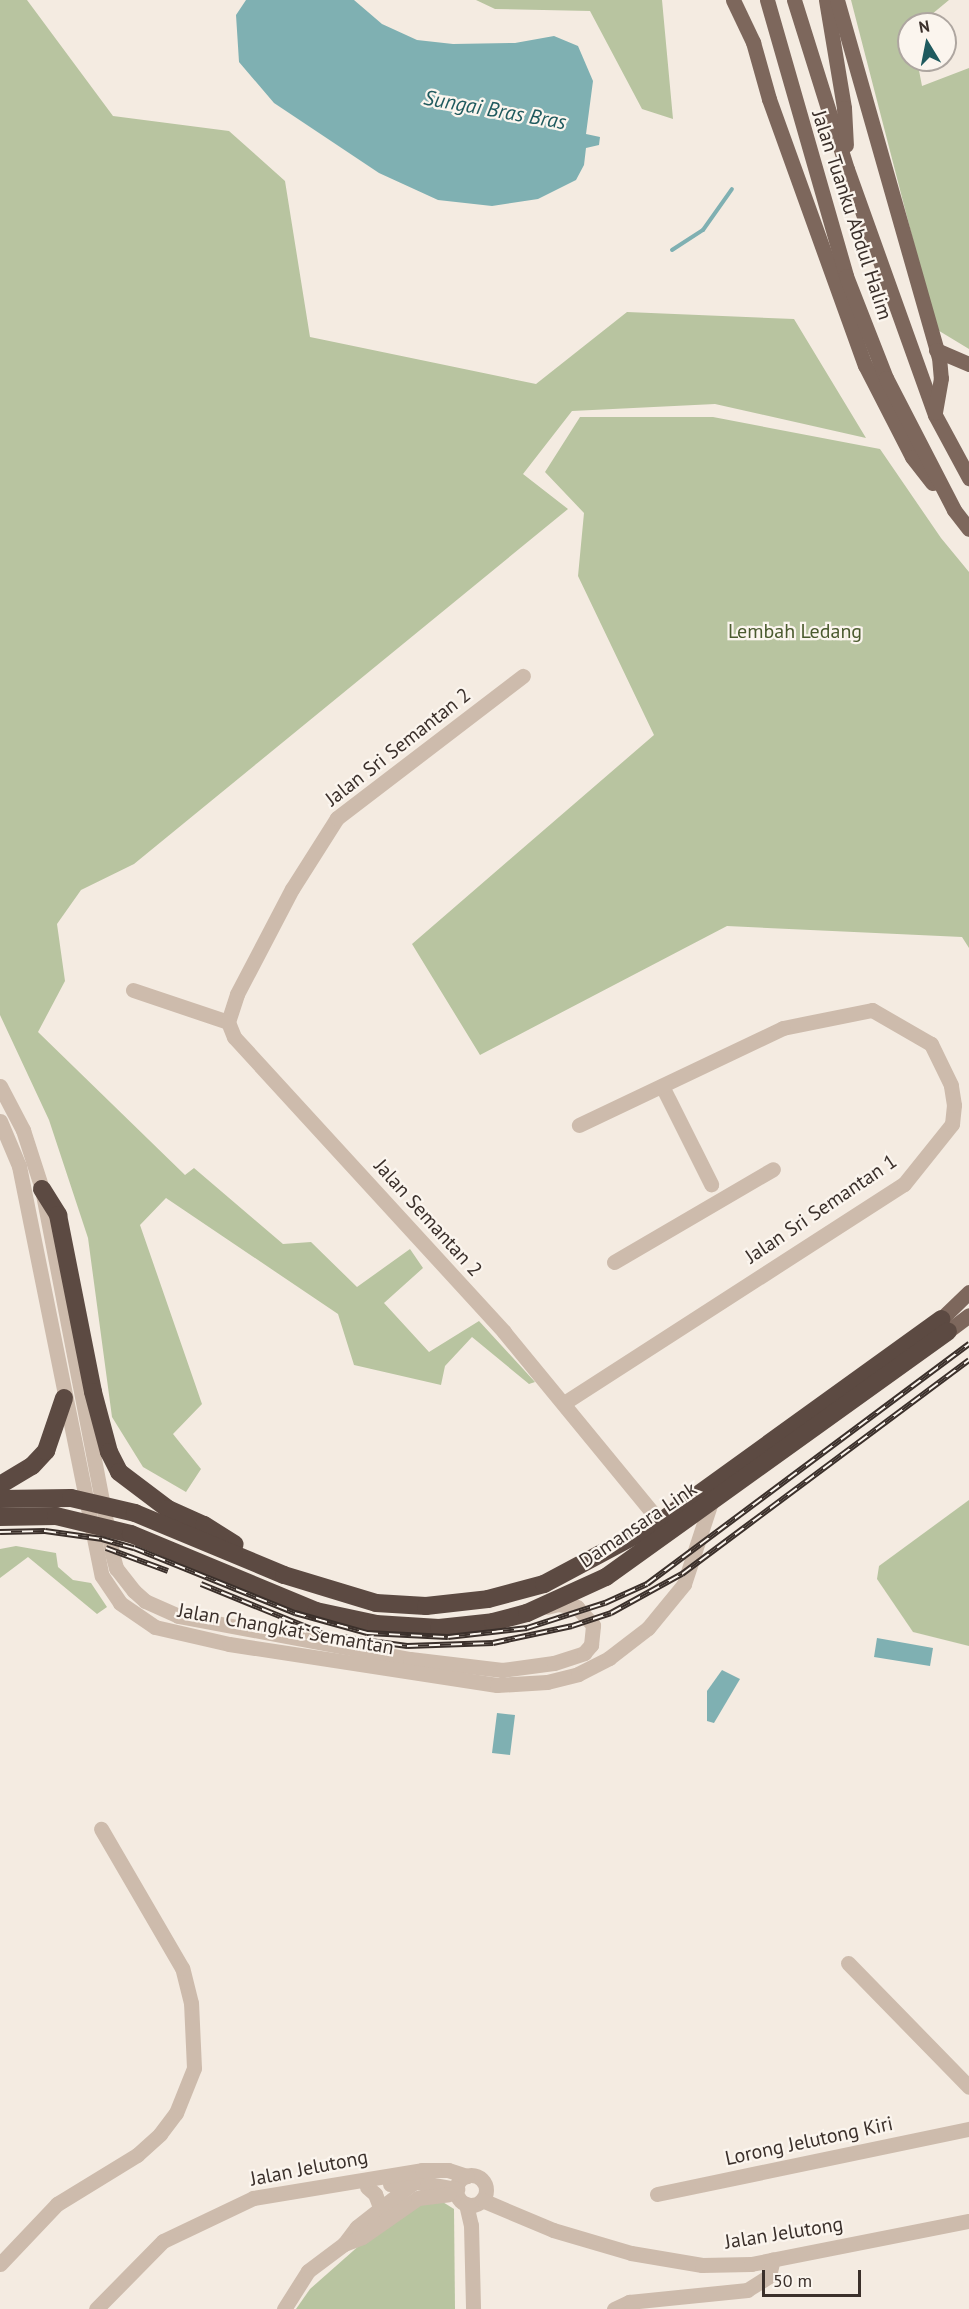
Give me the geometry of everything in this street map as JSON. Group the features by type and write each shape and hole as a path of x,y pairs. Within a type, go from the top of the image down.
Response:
{"highway":[{"path":"42,1189 58,1215 93,1392 109,1452 119,1472 168,1509 204,1525 285,1575"},
{"name":"Damansara Link","path":"0,1499 71,1498 135,1513 285,1575 376,1603 426,1606 488,1599 544,1584 660,1522 945,1325"},
{"name":"Damansara Link","path":"0,1517 56,1516 131,1534 316,1611 376,1624 439,1628 493,1622 527,1613 606,1577 711,1502 945,1325"},
{"path":"0,1485 32,1466 46,1451 64,1398"}],"main road":[{"path":"733,0 753,42 769,99 865,365 912,457 954,510"},
{"name":"Jalan Tuanku Abdul Halim","path":"767,0 846,276 886,378 954,510 969,529"},
{"name":"Jalan Tuanku Abdul Halim","path":"794,0 847,169 934,415 969,478"},
{"path":"826,0 844,108 847,169"},
{"path":"837,0 928,315 941,378 934,415"},
{"path":"936,350 969,364"},
{"path":"945,1325 969,1292"},
{"path":"945,1325 969,1299"},
{"path":"945,1325 969,1316"}],"street":[{"name":"Jalan Sri Semantan 2","path":"228,1022 237,994 292,889 337,818 523,676"},
{"path":"133,990 228,1022"},
{"name":"Jalan Sri Semantan 1","path":"564,1403 904,1184 952,1124 951,1085 931,1044 872,1010 783,1028 579,1125"},
{"name":"Jalan Semantan 2","path":"228,1022 234,1037 564,1403 660,1522"},
{"name":"Jalan Changkat Semantan","path":"0,1086 26,1138 42,1189 112,1553 123,1579 146,1601 178,1616 410,1659 502,1670 554,1663 584,1653 591,1645 593,1625 578,1607 558,1604 527,1613"},
{"path":"662,1086 711,1184"},
{"name":"Jalan Changkat Semantan","path":"0,1122 20,1166 64,1398 102,1576 120,1603 155,1627 198,1639 295,1655 522,1686 578,1674 630,1644 648,1628 684,1584 711,1502"},
{"path":"614,1262 773,1169"},
{"path":"0,2264 57,2204 137,2155 160,2134 176,2113 194,2068 191,2003 182,1968 101,1829"},
{"path":"848,1963 969,2087"},
{"name":"Lorong Jelutong Kiri","path":"657,2194 969,2129"},
{"name":"Jalan Jelutong","path":"96,2309 163,2241 253,2198 411,2171 448,2170 470,2192"},
{"path":"284,2309 308,2271 344,2244 380,2207 416,2182"},
{"name":"Jalan Jelutong","path":"230,2209 367,2187 416,2182 470,2192 538,2223 631,2253 702,2265 773,2259 969,2221"},
{"path":"367,2187 375,2194 380,2207"},
{"path":"344,2244 362,2237 418,2198 438,2193 470,2192 474,2268 473,2309"},
{"path":"614,2309 629,2302 747,2290 769,2276 773,2259"}],"green space":[{"path":"0,0 27,0 113,116 229,131 285,181 310,337 536,384 627,312 794,319 866,438 715,404 572,411 523,474 568,509 134,864 81,890 57,924 65,981 38,1032 185,1175 194,1168 283,1244 311,1242 357,1287 410,1249 423,1268 384,1303 429,1352 479,1321 535,1382 529,1384 472,1337 445,1366 441,1385 354,1365 338,1314 166,1198 140,1225 202,1404 173,1434 201,1469 186,1492 143,1467 112,1417 88,1238 49,1120 0,1015"},
{"path":"476,0 662,0 673,119 642,109 590,11 495,9"},
{"path":"851,0 949,0 934,12 897,12 897,72 919,72 922,86 969,68 969,349 936,329"},
{"name":"Lembah Ledang","path":"580,417 713,417 880,449 941,538 969,572 969,948 962,937 727,926 480,1055 412,944 654,735 578,576 584,513 545,472"},
{"path":"969,1500 969,1646 913,1632 877,1579 879,1566"},
{"path":"16,1546 56,1553 58,1567 73,1580 91,1583 107,1607 97,1614 28,1557 0,1578 0,1549"},
{"path":"438,2199 454,2209 455,2309 296,2309 310,2289 370,2236 422,2203"}],"water":[{"path":"246,0 354,0 382,24 417,40 453,44 515,43 554,36 578,46 593,81 586,134 600,137 599,145 586,148 584,165 576,180 538,199 492,206 438,200 379,173 274,103 239,62 236,15"},
{"path":"877,1638 933,1648 930,1666 874,1657"},
{"path":"722,1670 740,1679 714,1723 707,1721 707,1691"},
{"path":"497,1713 515,1715 510,1755 492,1753"}],"waterway":[{"name":"Sungai Bras Bras","path":"672,250 703,230 732,189"}],"railway":[{"path":"0,1532 45,1531 102,1539 134,1548 295,1613 367,1633 448,1637 527,1628 605,1603 647,1584 969,1344"},
{"path":"201,1584 326,1635 407,1646 493,1643 572,1626 611,1613 682,1574 969,1360"},
{"path":"106,1548 168,1571"}]}
